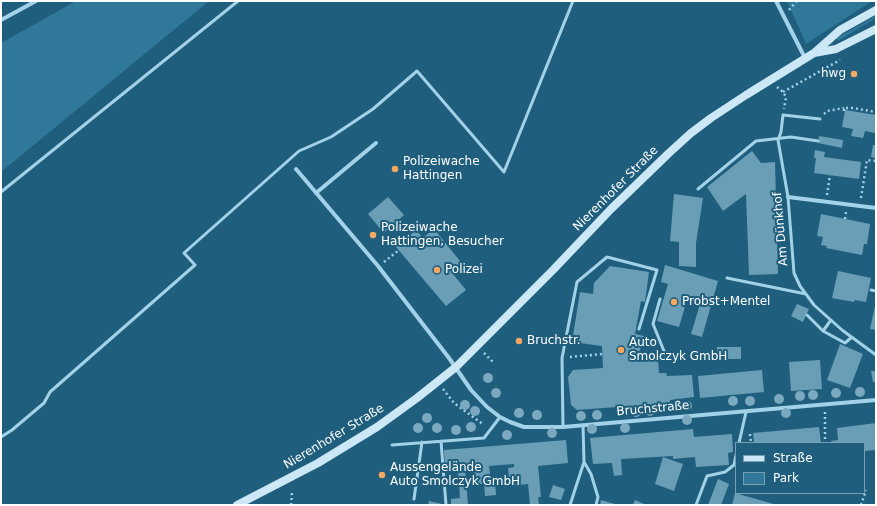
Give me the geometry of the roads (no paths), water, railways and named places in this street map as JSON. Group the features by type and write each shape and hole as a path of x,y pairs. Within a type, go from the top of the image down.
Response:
{"main road":[{"name":"Nierenhofer Straße","path":"237,505 318,464 358,440 412,403 456,367 553,270 611,209 669,153 711,118 814,53 840,30 876,10"},
{"name":"Nierenhofer Straße","path":"814,53 836,48 876,29"}],"street":[{"path":"1,20 36,1"},
{"path":"776,1 805,59"},
{"path":"316,193 376,143"},
{"path":"296,169 378,267 456,367"},
{"path":"788,197 876,207"},
{"name":"Bruchstraße","path":"456,367 487,408 500,417 524,427 562,427 825,406 876,400"}],"lane":[{"path":"1,192 238,1"},
{"path":"1,437 12,430 44,403 50,392 195,265 184,253 299,151 331,137 373,109 417,70 504,172 573,1"},
{"name":"Am Dünkhof","path":"820,119 783,115 781,132 778,140 788,197 794,273 800,286 814,305 876,355"},
{"path":"698,189 756,142 791,137 818,141"},
{"path":"562,427 562,358 577,282 607,257 657,270 639,329"},
{"path":"727,278 806,294"},
{"path":"871,290 876,291"},
{"path":"660,299 653,324 666,356"},
{"path":"807,315 823,331 846,343 852,337"},
{"path":"823,331 831,320"},
{"path":"739,442 746,412"},
{"path":"392,445 484,438 500,417"},
{"path":"570,505 584,462 583,425"},
{"path":"441,441 446,505"},
{"path":"414,499 422,442"},
{"path":"696,505 707,476 725,472 734,465 735,460"},
{"path":"584,462 591,474 598,497 596,505"}],"place":[{"name":"hwg","path":"854,74"},
{"name":"Polizeiwache Hattingen","path":"395,169"},
{"name":"Polizeiwache Hattingen, Besucher","path":"373,235"},
{"name":"Polizei","path":"437,270"},
{"name":"Probst+Mentel","path":"674,302"},
{"name":"Bruchstr.","path":"519,341"},
{"name":"Auto Smolczyk GmbH","path":"621,350"},
{"name":"Aussengelände Auto Smolczyk GmbH","path":"382,475"}]}
